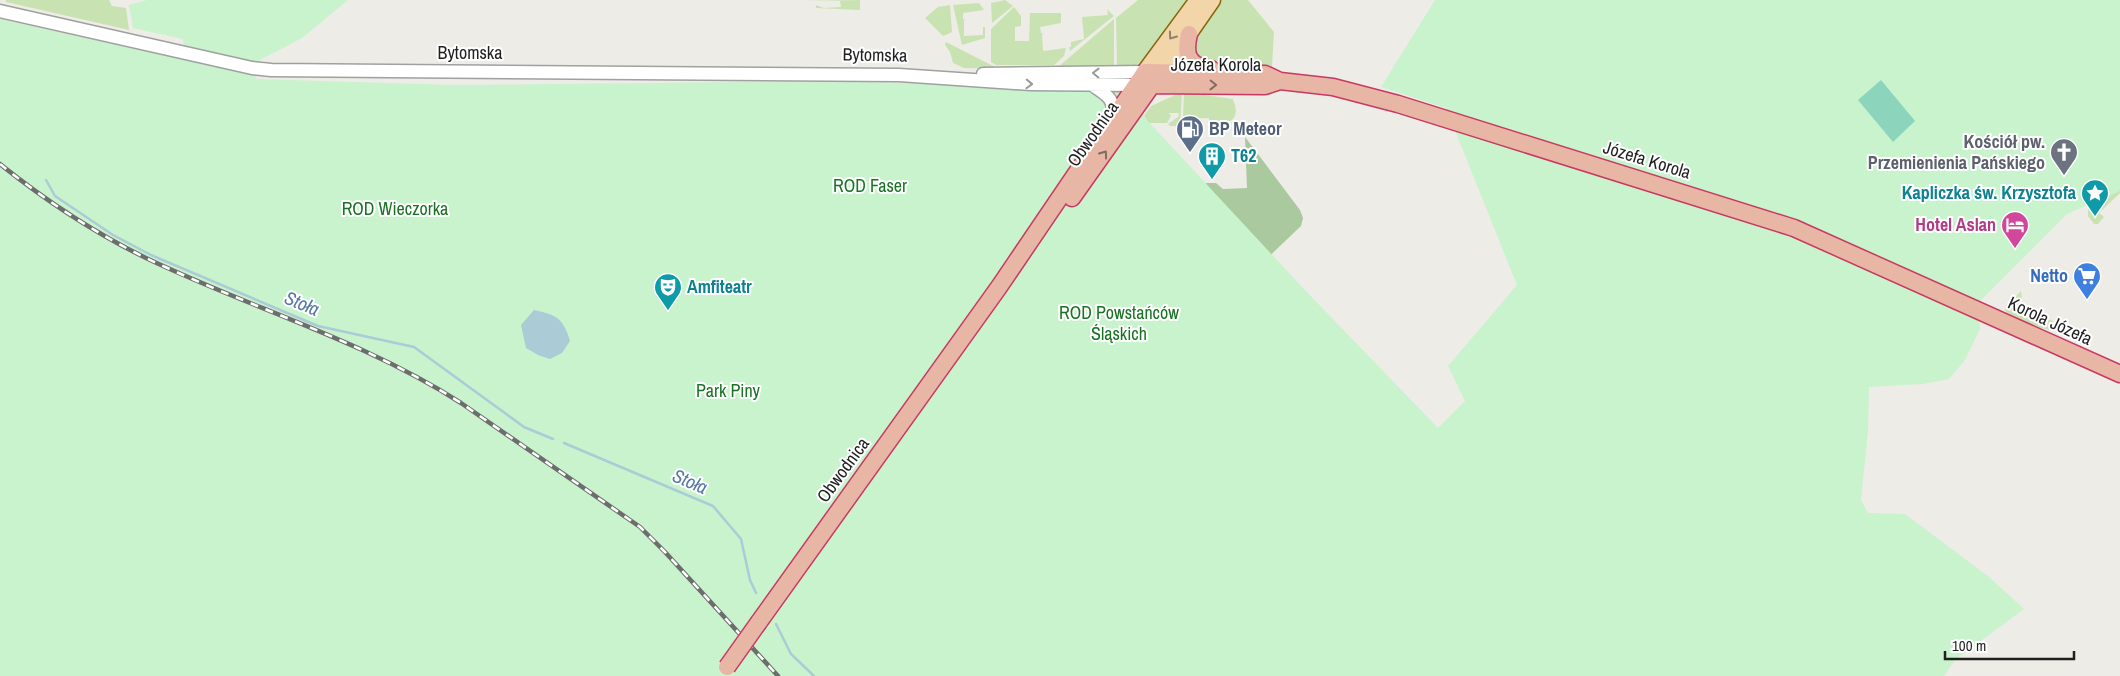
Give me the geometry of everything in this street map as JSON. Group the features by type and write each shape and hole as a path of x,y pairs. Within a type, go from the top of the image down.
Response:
{"highway":[{"path":"1189,34 1186,52 1191,62 1198,67 1212,69 1217,72"},
{"name":"Józefa Korola","path":"1149,79 1217,72 1265,74 1280,80 1333,87 1379,98 1764,218 1835,246 1990,316"},
{"name":"Józefa Korola","path":"1149,79 1266,86 1280,80"},
{"name":"Obwodnica","path":"724,672 999,287 1113,120 1149,79"},
{"name":"Obwodnica","path":"999,287 1065,207 1149,79"},
{"name":"Korola Józefa","path":"1990,316 2120,374"}],"main road":[{"name":"Obwodnica","path":"1149,79 1198,0"},
{"name":"Obwodnica","path":"1149,79 1189,34 1212,0"}],"street":[{"name":"Bytomska","path":"0,11 254,68 271,70 825,74 946,77 1031,84 1092,85 1149,79"},
{"name":"Bytomska","path":"946,77 963,74 1149,79"},
{"path":"1092,85 1111,100 1114,107 1113,120"}],"green space":[{"path":"6,0 109,0 112,6 126,8 129,30 6,2"},
{"path":"147,0 348,0 302,38 260,60 256,79 454,85 834,81 1131,90 1146,119 1301,286 1438,428 1465,401 1448,366 1517,285 1446,108 1381,87 1435,0 2120,0 2120,191 2067,214 1978,303 1980,329 1965,360 1949,379 1923,384 1869,387 1868,431 1861,500 1868,513 1905,514 1989,577 2024,609 1955,660 1944,676 0,676 0,19 185,60 183,39 133,28 129,5"},
{"path":"860,0 860,10 816,8 816,5 824,8 841,7 840,1 800,1"},
{"path":"1005,0 1013,6 992,23 991,3"},
{"path":"1138,0 1188,0 1141,62 1136,65 1117,65 1116,18"},
{"path":"1221,0 1248,0 1274,32 1272,66 1207,62 1199,56 1196,40 1199,32"},
{"path":"979,3 984,10 963,13 963,19 966,20 964,20 964,36 983,35 983,27 985,27 985,38 962,45 953,5"},
{"path":"950,5 952,32 943,36 925,18 938,7"},
{"path":"1014,7 1021,16 1021,26 1015,27 1015,41 1029,41 1030,13 1061,13 1061,23 1040,27 1041,33 1044,34 1042,34 1043,51 1066,48 1064,56 1054,65 996,65 991,62 991,29"},
{"path":"1107,9 1114,16 1070,51 1071,42 1084,39 1082,17 1108,15"},
{"path":"1114,19 1114,66 1058,67"},
{"path":"946,42 995,67 1113,70 964,68 953,63 950,52 945,45"},
{"path":"1881,80 1915,121 1893,142 1858,100"},
{"path":"1182,92 1180,126 1170,126 1168,124 1178,117 1179,113 1169,113 1171,116 1167,123 1146,123 1132,132 1151,106"},
{"path":"1184,92 1233,99 1236,113 1232,120 1216,124 1209,124 1209,118 1183,119"},
{"path":"1245,137 1300,210 1303,218 1301,226 1243,281 1194,195 1206,183 1216,183 1223,189 1247,188"},
{"path":"2120,185 2120,193 2099,213 2104,217 2098,224 2094,224 2088,216 2088,210"},
{"path":"2021,291 2023,310 2053,321 2049,330 2031,325 2007,313 2005,310 2006,306"}],"water":[{"path":"534,310 554,316 562,322 570,341 562,353 550,359 526,348 521,325"}],"waterway":[{"name":"Stoła","path":"46,180 55,196 113,235 151,255 318,326 414,347 524,427 553,439"},
{"name":"Stoła","path":"564,443 713,506 741,539 750,580 756,593"},
{"name":"Stoła","path":"776,624 791,654 814,676"}],"railway":[{"path":"0,164 70,215 126,248 185,276 385,361 461,403 640,527 778,676"}],"place":[{"name":"BP Meteor","path":"1190,153"},
{"name":"Kościół pw. Przemienienia Pańskiego","path":"2064,176"},
{"name":"T62","path":"1212,180"},
{"name":"Kapliczka św. Krzysztofa","path":"2095,217"},
{"name":"Hotel Aslan","path":"2015,249"},
{"name":"Netto","path":"2087,300"},
{"name":"Amfiteatr","path":"668,311"}],"park label":[{"name":"ROD Faser","path":"870,186"},
{"name":"ROD Wieczorka","path":"395,209"},
{"name":"ROD Powstańców Śląskich","path":"1119,323"},
{"name":"Park Piny","path":"728,391"}]}
